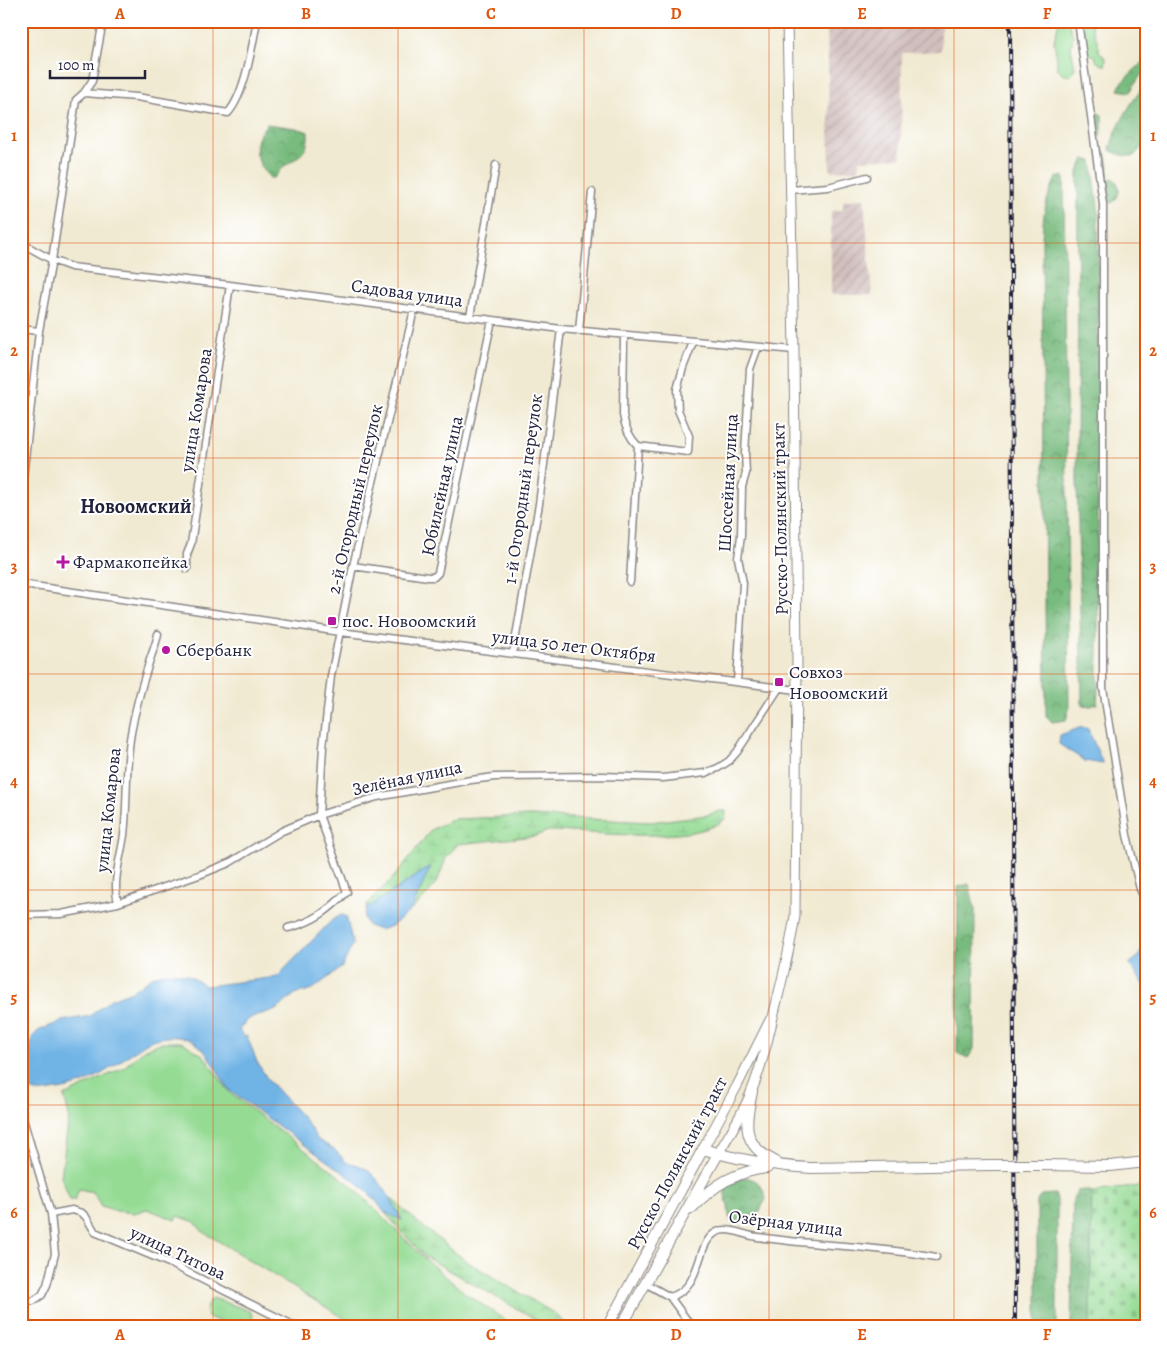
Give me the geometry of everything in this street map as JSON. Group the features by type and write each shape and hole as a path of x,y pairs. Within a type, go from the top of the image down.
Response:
{"main road":[{"name":"Русско-Полянский тракт","path":"621,1327 752,1092 770,1036 795,916 797,690 794,350 787,21"},
{"name":"Русско-Полянский тракт","path":"606,1327 737,1086 774,1013"},
{"path":"752,1092 746,1116 746,1129 749,1138 756,1149 764,1156 783,1166"},
{"path":"703,1149 756,1162 811,1168 990,1165 1110,1166 1146,1162"},
{"path":"676,1228 703,1196 725,1181 736,1175 758,1169 783,1166"}],"street":[{"path":"21,496 25,429 76,100 84,93 92,81 103,21"},
{"path":"84,93 137,97 228,113 235,106 241,93 257,21"},
{"path":"1078,21 1103,204 1103,688 1127,835 1140,889 1146,902"},
{"path":"470,317 496,165"},
{"path":"790,190 828,187 867,178"},
{"path":"579,331 592,192"},
{"name":"Садовая улица","path":"21,243 52,260 71,267 230,285 561,329 794,350"},
{"name":"улица Комарова","path":"187,569 187,554 191,544 230,285"},
{"name":"2-й Огородный переулок","path":"319,815 330,685 354,566 414,310"},
{"name":"Юбилейная улица","path":"354,566 428,578 434,577 438,573 492,320"},
{"path":"21,329 39,331"},
{"name":"1-й Огородный переулок","path":"513,653 539,504 561,329"},
{"path":"624,336 623,415 625,428 638,446 688,452 689,436 678,410 678,390 682,368 693,342"},
{"name":"Шоссейная улица","path":"737,682 743,583 738,558 741,536 742,487 746,473 750,369 758,347"},
{"path":"630,582 638,446"},
{"name":"улица 50 лет Октября","path":"21,584 340,632 797,690"},
{"name":"улица Комарова","path":"118,903 115,884 124,834 128,797 128,754 131,732 148,664 155,649 158,634"},
{"name":"Зелёная улица","path":"21,915 61,914 118,903 229,863 282,831 319,815 377,797 471,780 534,776 663,778 705,773 729,761 737,752 779,688"},
{"path":"288,928 304,924 330,909 347,892 319,815"},
{"path":"21,1112 51,1214 55,1254 47,1285 42,1295 33,1301 21,1300"},
{"name":"улица Титова","path":"51,1214 72,1210 82,1213 86,1216 95,1232 168,1262 297,1327"},
{"name":"Озёрная улица","path":"670,1297 681,1292 686,1287 698,1266 706,1243 711,1235 718,1231 727,1230 757,1237 897,1250 936,1257"},
{"path":"645,1283 670,1297 692,1327"}],"shaded area":[{"path":"827,21 941,21 941,51 902,53 901,158 859,160 859,170 830,171"},
{"path":"864,198 872,295 831,295 831,211 843,210 843,201"}],"green space":[{"path":"1059,21 1068,21 1073,36 1071,47 1075,68 1069,76 1062,74 1057,68 1054,41"},
{"path":"1081,21 1091,21 1099,51 1106,59 1105,66 1097,62 1095,56 1089,54"},
{"path":"1146,56 1146,67 1130,92 1118,90 1120,85"},
{"path":"1146,84 1146,142 1134,156 1115,153 1110,150 1119,125"},
{"path":"1096,112 1102,115 1100,136 1096,136"},
{"path":"267,124 308,132 305,149 274,178 270,178 265,172 256,151 258,138"},
{"path":"1098,145 1104,150 1108,158 1108,175 1102,172"},
{"path":"1084,159 1092,161 1098,206 1098,688 1097,704 1091,706 1082,705 1077,479 1078,172"},
{"path":"1064,176 1069,710 1066,720 1052,722 1046,716 1042,242 1044,216 1049,195 1056,178"},
{"path":"1112,178 1119,187 1119,194 1112,203 1106,200 1107,191 1104,187 1104,181"},
{"path":"726,811 725,819 711,827 691,832 667,835 641,835 548,831 536,836 458,844 446,858 438,880 427,895 411,910 430,867 366,909 367,904 394,877 432,829 454,819 531,816 650,822 708,815"},
{"path":"969,884 975,909 974,1049 968,1058 957,1053 958,887"},
{"path":"163,1042 182,1042 204,1056 230,1093 351,1185 423,1257 465,1293 515,1327 358,1327 202,1231 195,1222 178,1216 176,1220 147,1209 134,1213 117,1211 101,1206 93,1192 79,1189 75,1200 70,1200 61,1177 69,1116 64,1096 123,1068 145,1049"},
{"path":"745,1177 759,1184 766,1199 758,1214 745,1217 740,1224 733,1224 729,1215 725,1191 732,1183"},
{"path":"1146,1185 1146,1327 1090,1327 1092,1192"},
{"path":"1077,1191 1092,1192 1090,1327 1071,1327 1073,1198"},
{"path":"1055,1194 1057,1199 1057,1327 1037,1327 1037,1201 1041,1195"},
{"path":"389,1196 416,1221 466,1261 557,1315 568,1327 552,1327 540,1322 424,1256 384,1212 401,1219"},
{"path":"213,1298 250,1311 253,1317 249,1327 234,1327 208,1317 207,1307"}],"water":[{"path":"1082,727 1088,729 1103,764 1085,761 1059,744 1060,735"},
{"path":"431,866 411,910 392,926 380,930 368,926 364,917 366,909"},
{"path":"341,915 346,916 353,944 342,967 313,989 295,994 276,1010 254,1016 245,1022 239,1030 244,1037 247,1036 257,1062 268,1080 305,1120 318,1140 334,1149 347,1163 357,1165 373,1175 386,1192 402,1220 384,1212 374,1198 356,1182 230,1091 205,1051 189,1039 170,1037 151,1041 89,1081 77,1086 42,1092 34,1092 29,1089 27,1078 32,1037 38,1031 62,1021 90,1016 111,999 132,991 155,975 172,972 188,975 206,986 277,977 331,921"},
{"path":"1144,945 1146,945 1146,987 1129,964 1138,957"}],"railway":[{"path":"1010,21 1015,1327"}],"place":[{"name":"Фармакопейка","path":"63,562"},
{"name":"пос. Новоомский","path":"332,621"},
{"name":"Сбербанк","path":"166,650"},
{"name":"Совхоз Новоомский","path":"779,682"}],"district":[{"name":"Новоомский","path":"136,506"}]}
